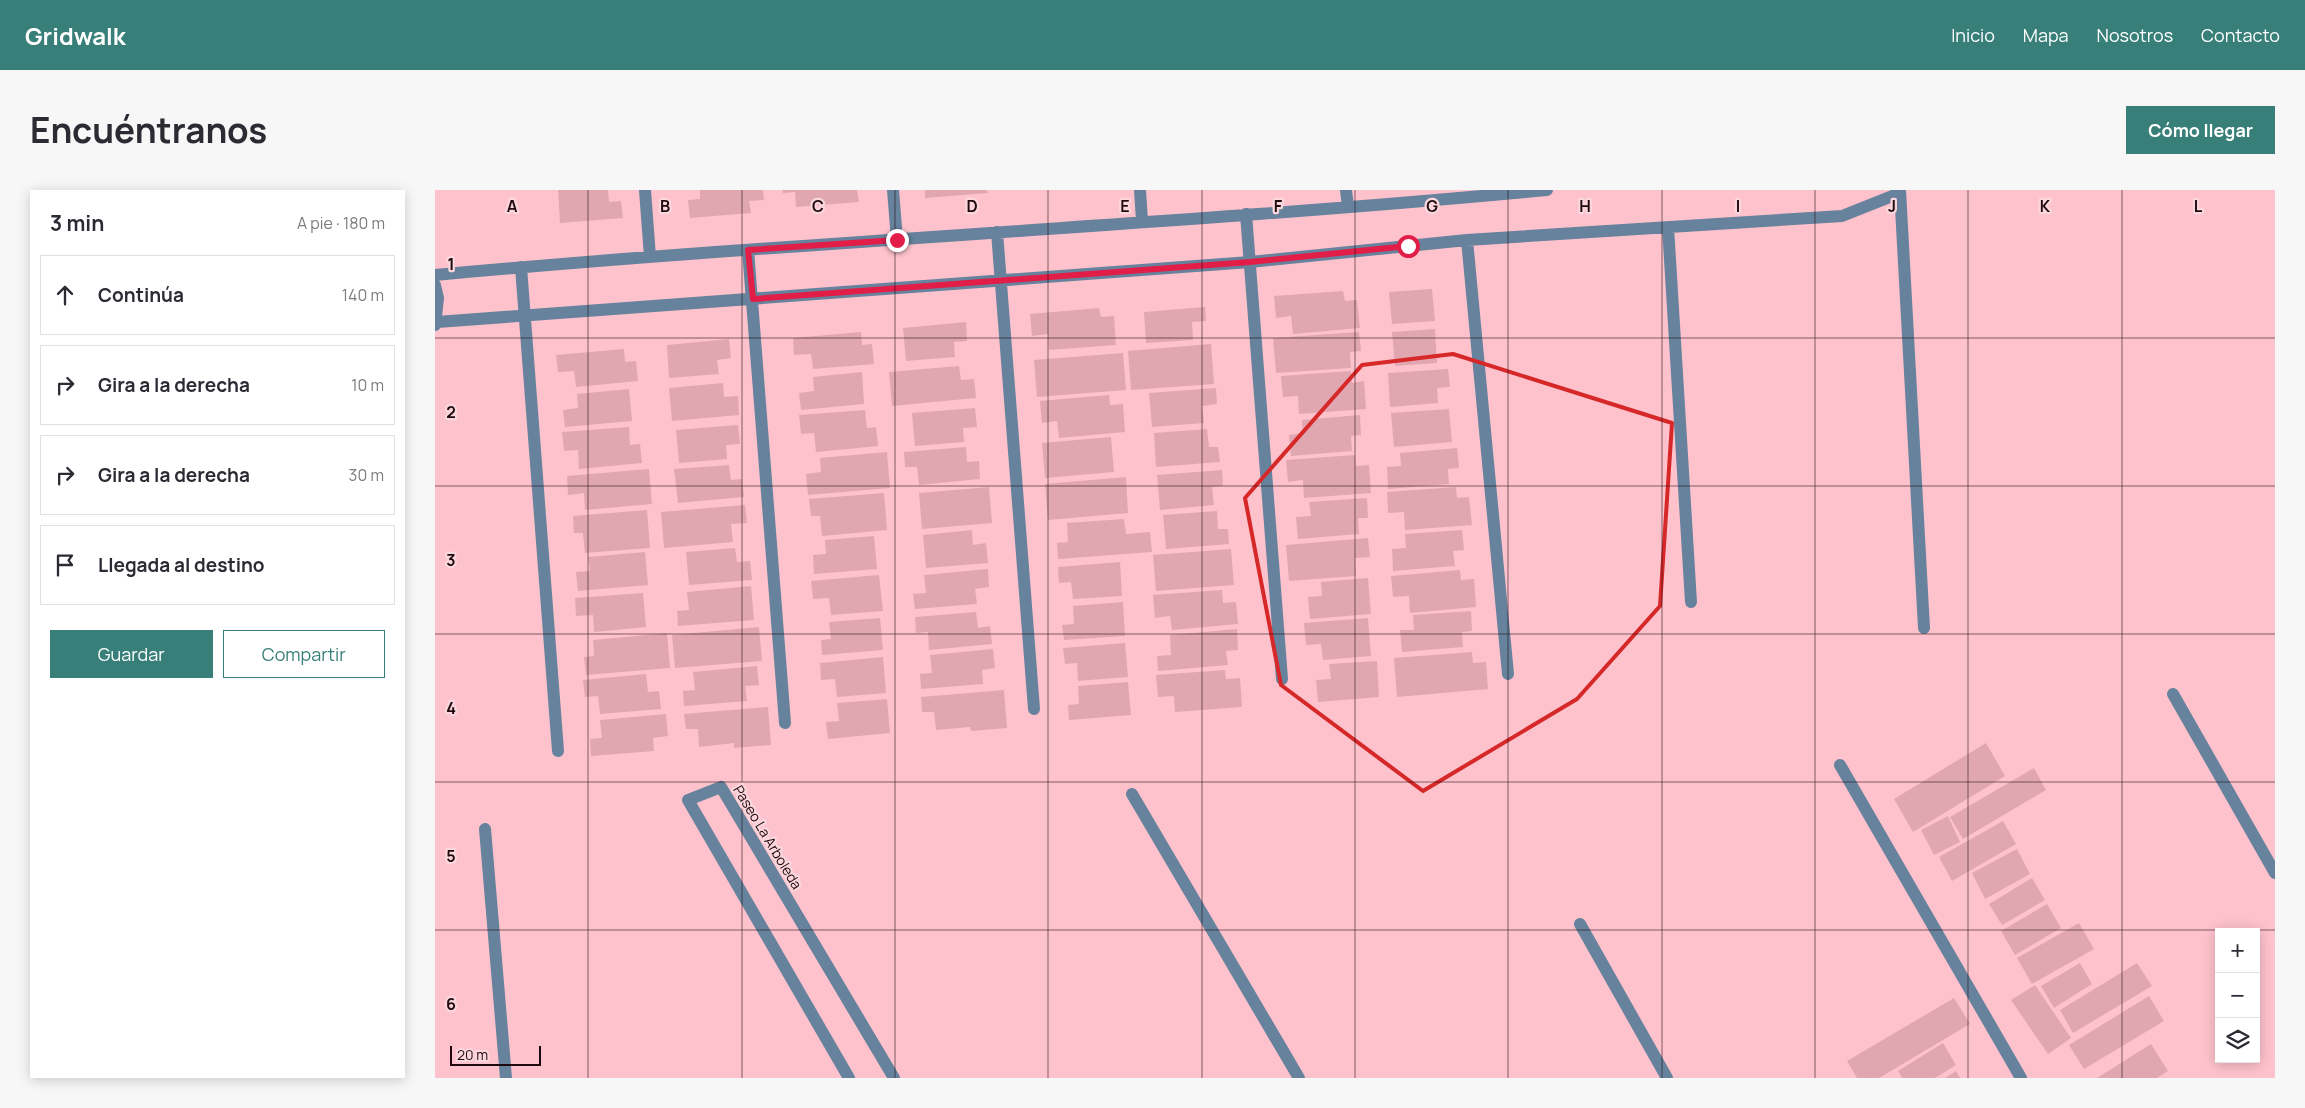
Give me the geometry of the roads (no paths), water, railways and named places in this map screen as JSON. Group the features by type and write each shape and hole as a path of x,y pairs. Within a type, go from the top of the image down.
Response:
{"street":[{"path":"645,190 650,257"},
{"path":"893,190 897,240"},
{"path":"1140,190 1142,222"},
{"path":"1347,190 1348,207"},
{"path":"435,275 650,257 1348,207 1547,190"},
{"path":"435,285 438,298 436,323 1250,262 1467,240 1842,216 1897,191 1924,628"},
{"path":"1246,214 1282,679"},
{"path":"1668,227 1691,602"},
{"path":"997,232 1034,709"},
{"path":"1467,240 1507,674"},
{"path":"748,250 785,724"},
{"path":"521,267 558,751"},
{"path":"2173,694 2275,873"},
{"path":"1839,765 2021,1078"},
{"name":"Paseo La Arboleda","path":"849,1078 689,800 721,788 895,1078"},
{"path":"1132,794 1299,1078"},
{"path":"485,829 506,1078"},
{"path":"1580,924 1667,1078"}]}
